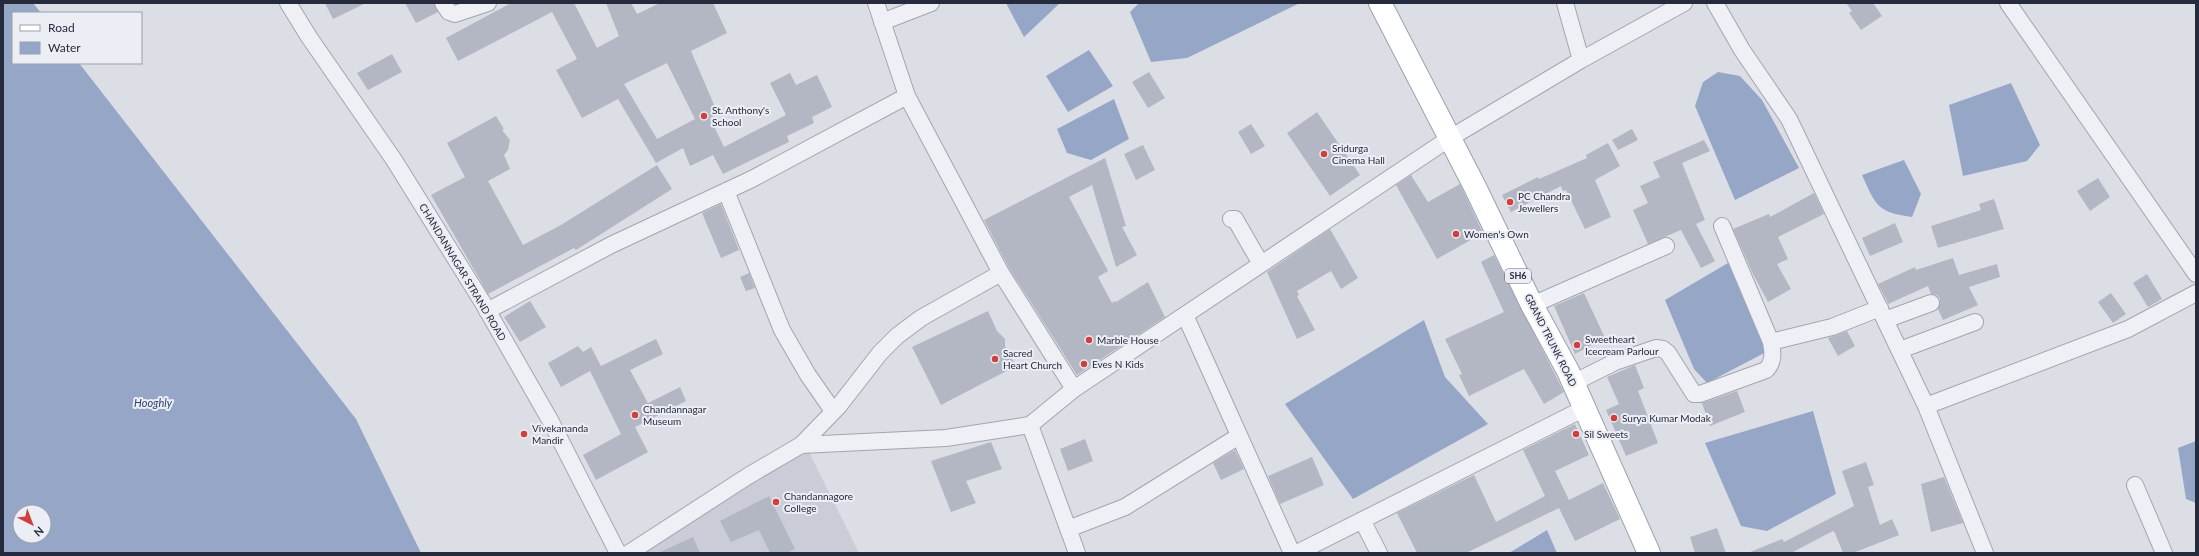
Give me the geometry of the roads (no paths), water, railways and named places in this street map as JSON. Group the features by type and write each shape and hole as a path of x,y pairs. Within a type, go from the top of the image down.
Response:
{"main road":[{"name":"GRAND TRUNK ROAD","path":"1380,3 1450,138 1532,306 1573,383 1649,553"}],"street":[{"name":"CHANDANNAGAR STRAND ROAD","path":"288,3 309,37 394,160 487,311 550,420 618,553"},
{"path":"443,3 449,12 455,14 488,3"},
{"path":"876,3 907,96 1001,273 1074,389"},
{"path":"882,22 931,3"},
{"path":"1564,3 1581,60"},
{"path":"801,445 946,438 1030,425 1074,389 1450,138 1581,60 1684,3"},
{"path":"1715,3 1742,50 1789,119 1926,406 1985,553"},
{"path":"2008,3 2196,274"},
{"path":"487,311 611,244 752,179 907,96"},
{"path":"726,191 782,330 808,375 833,411"},
{"path":"1231,218 1235,219 1261,264"},
{"path":"1573,383 1615,362 1656,348 1663,349 1668,353 1689,389 1694,394 1700,394 1766,370 1771,365 1773,354 1771,342 1722,226"},
{"path":"1532,306 1666,246"},
{"path":"629,553 748,476 801,445 833,411 880,353 897,336 921,318 1001,273"},
{"path":"1926,406 2128,329 2196,293"},
{"path":"1771,342 1930,303"},
{"path":"1185,315 1292,553"},
{"path":"1900,350 1975,322"},
{"path":"1297,553 1584,408"},
{"path":"1030,425 1077,553"},
{"path":"1068,529 1125,508 1239,436"},
{"path":"2135,485 2164,553"},
{"path":"1362,520 1379,553"}],"water":[{"name":"Hooghly","path":"3,3 33,3 40,12 12,12 12,64 80,64 356,419 421,553 3,553"},
{"path":"1006,3 1060,3 1024,37"},
{"path":"1139,3 1300,3 1187,58 1151,62 1130,12"},
{"path":"1089,50 1113,86 1068,112 1046,76"},
{"path":"1718,72 1740,76 1762,100 1799,168 1735,200 1695,106 1703,82"},
{"path":"2011,83 2040,145 2027,161 1963,176 1949,105"},
{"path":"1114,99 1129,139 1091,160 1067,153 1057,129"},
{"path":"1904,160 1921,194 1912,217 1891,213 1879,206 1871,194 1862,175"},
{"path":"1728,263 1768,351 1707,383 1694,369 1665,300"},
{"path":"1424,320 1445,377 1488,424 1353,499 1285,404"},
{"path":"1813,411 1836,494 1767,531 1741,526 1705,443"},
{"path":"2196,441 2196,503 2186,499 2178,448"},
{"path":"1547,530 1557,553 1509,553"}],"place":[{"name":"St. Anthony's School","path":"704,116"},
{"name":"Sridurga Cinema Hall","path":"1324,154"},
{"name":"PC Chandra Jewellers","path":"1510,202"},
{"name":"Women's Own","path":"1456,234"},
{"name":"Marble House","path":"1089,340"},
{"name":"Sweetheart Icecream Parlour","path":"1577,345"},
{"name":"Sacred Heart Church","path":"995,359"},
{"name":"Eves N Kids","path":"1084,364"},
{"name":"Chandannagar Museum","path":"635,415"},
{"name":"Surya Kumar Modak","path":"1614,418"},
{"name":"Vivekananda Mandir","path":"524,434"},
{"name":"Sil Sweets","path":"1576,434"},
{"name":"Chandannagore College","path":"776,502"}]}
